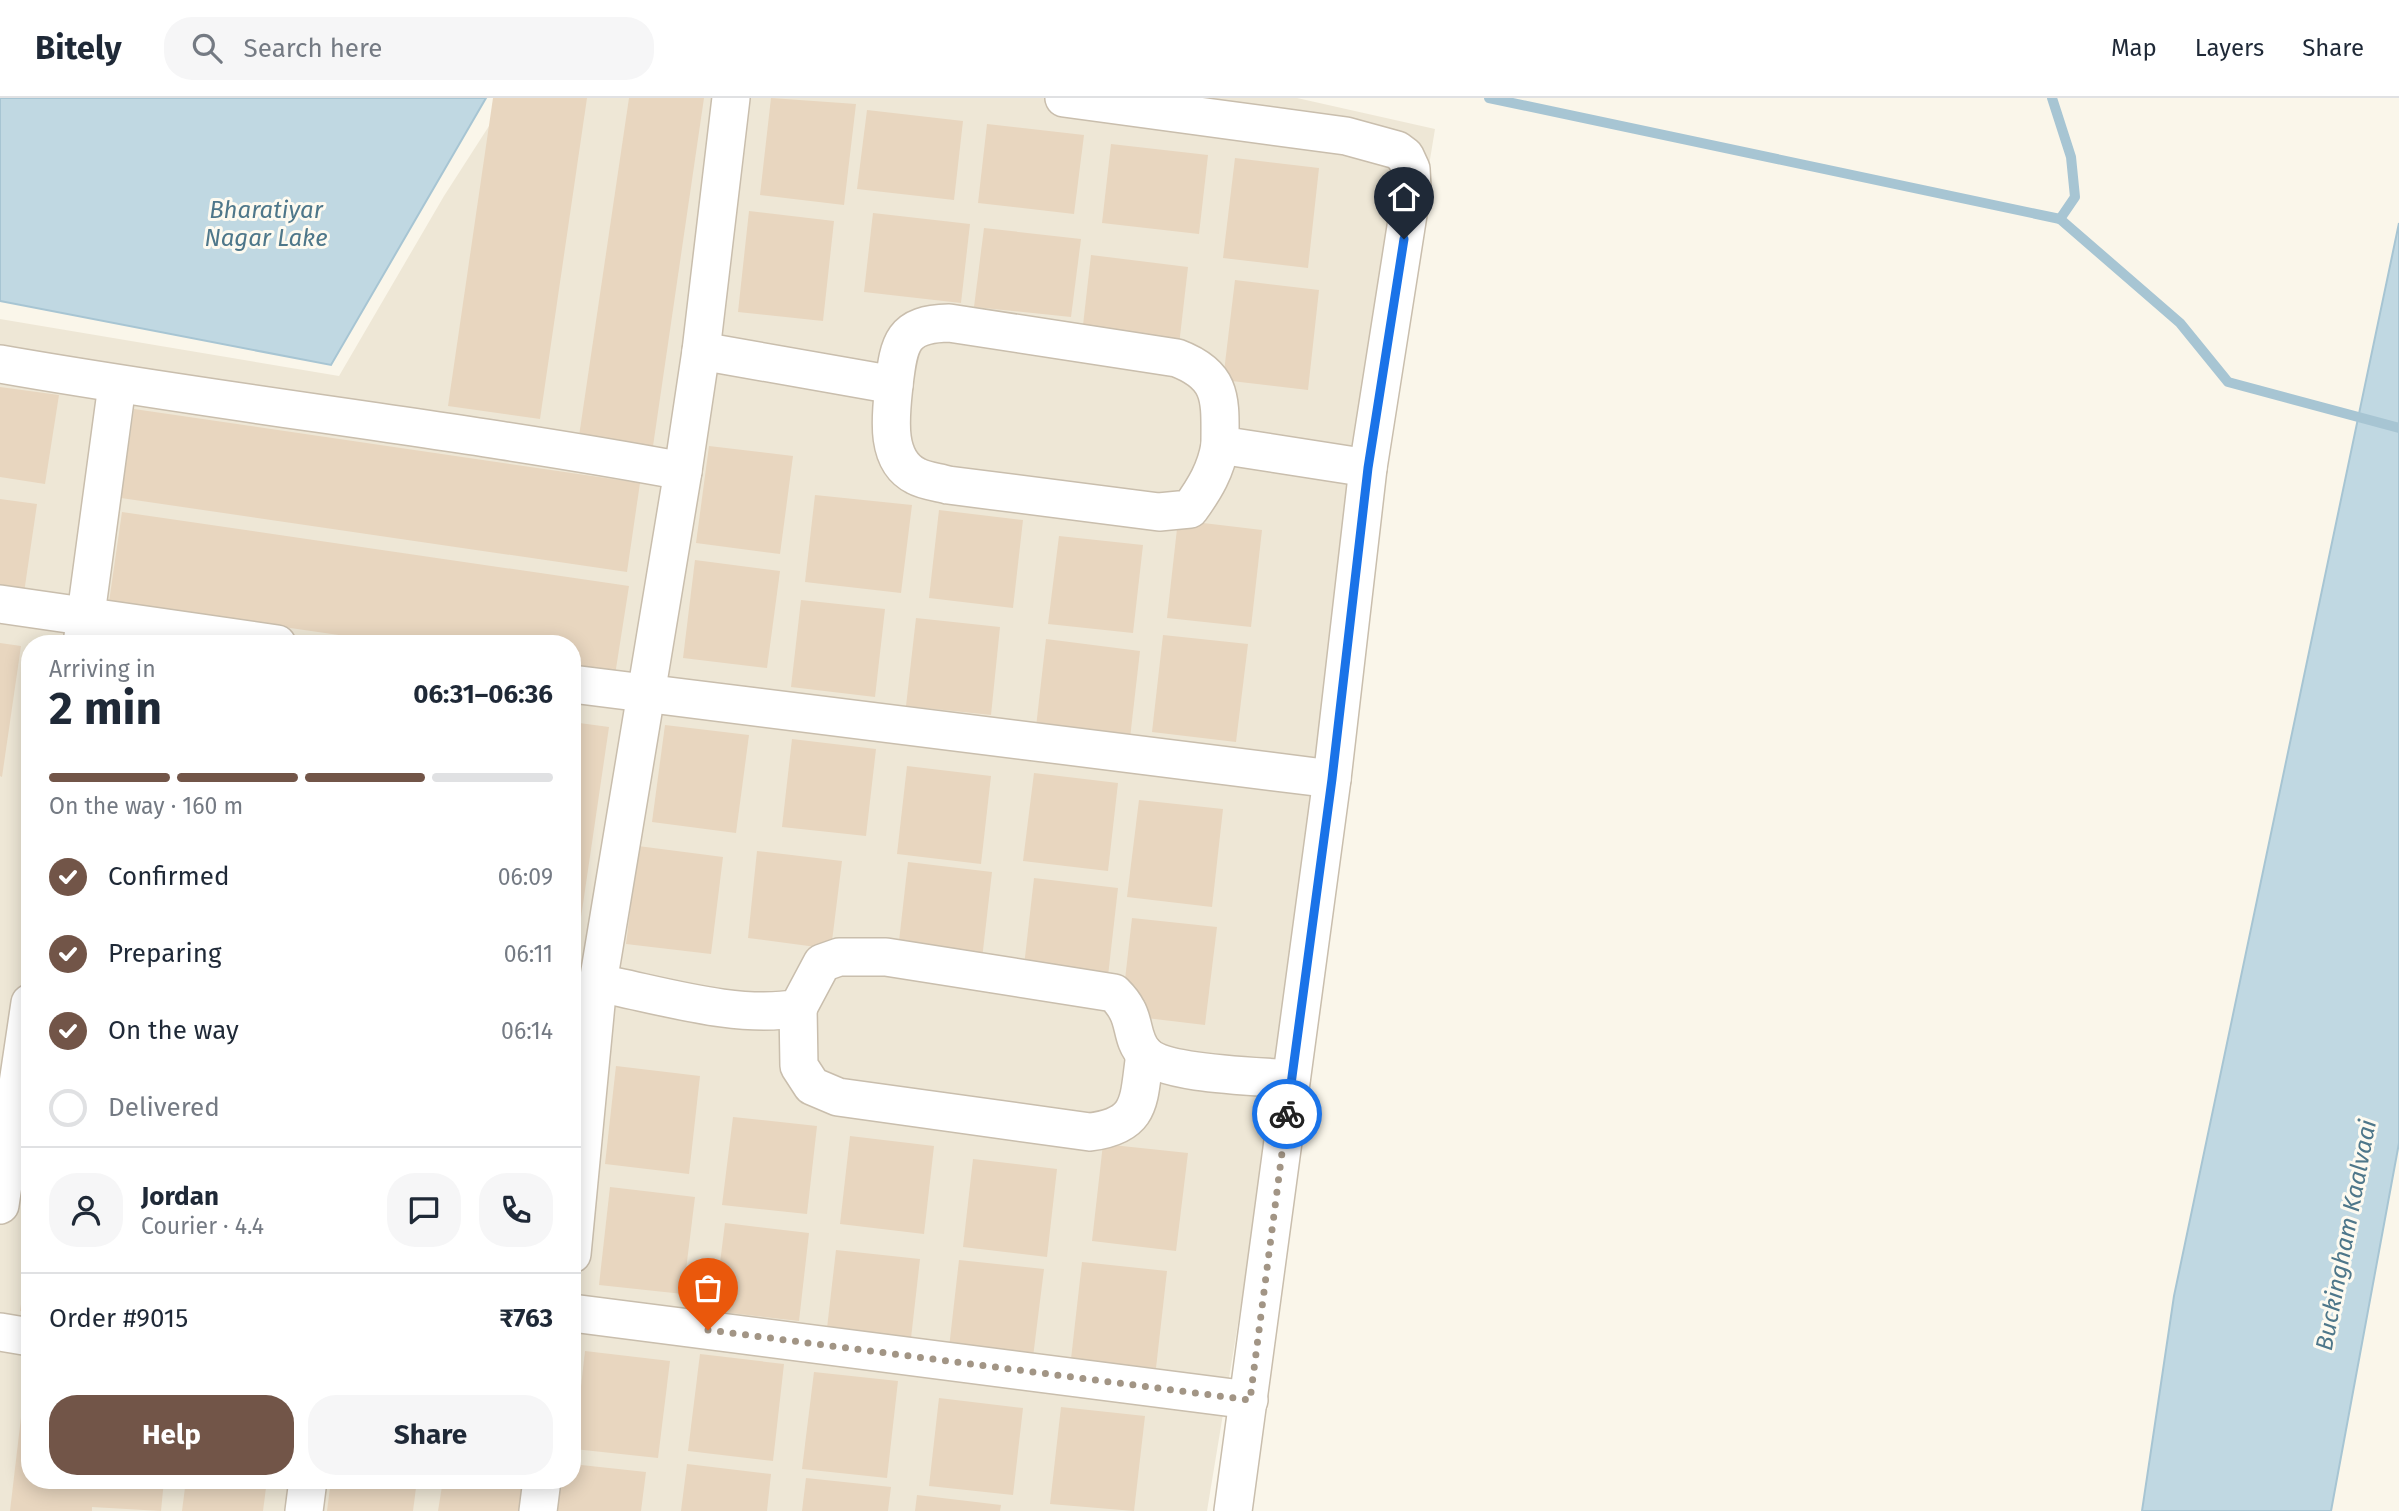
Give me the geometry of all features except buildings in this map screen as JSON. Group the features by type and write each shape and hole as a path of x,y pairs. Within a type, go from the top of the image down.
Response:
{"street":[{"path":"581,1160 598,983 684,471 731,98"},
{"path":"1064,98 1346,136 1398,150 1405,156 1411,169 1412,188 1368,468 1332,779 1233,1511"},
{"path":"949,323 1177,358 1201,368 1214,386 1219,402 1220,445 1217,464 1205,490 1190,509 1160,512 948,485 914,476 896,455 891,424 897,358 907,333 924,324 949,323"},
{"path":"701,351 894,385"},
{"path":"0,364 117,385 589,454 684,471"},
{"path":"84,630 117,385"},
{"path":"1220,445 1368,468"},
{"path":"0,604 84,630 153,635"},
{"path":"581,685 1332,779"},
{"path":"1145,1054 1138,1104 1129,1118 1115,1129 1077,1130 838,1097 812,1086 799,1066 797,1008 822,963 839,957 886,957 1114,993 1128,1011 1133,1035 1145,1054 1159,1064 1292,1079"},
{"path":"598,983 730,1008 779,1011 797,1008"},
{"path":"8,1190 21,1080"},
{"path":"581,1314 1250,1400"},
{"path":"0,1332 21,1336"},
{"path":"304,1511 307,1489"},
{"path":"538,1511 541,1489"}],"shaded area":[{"path":"507,98 1297,98 1435,129 1207,1511 0,1511 0,319 339,376 444,196"}],"water":[{"name":"Bharatiyar Nagar Lake","path":"0,98 486,98 331,365 0,301"},
{"name":"Buckingham Kaalvaai","path":"2399,223 2399,1143 2331,1511 2142,1511 2174,1296"}],"waterway":[{"path":"1489,98 2060,219 2180,323 2228,382 2399,428"},
{"path":"2052,98 2071,157 2075,197 2060,219"}],"way so far":[{"path":"708,1330 1250,1400 1287,1114"}],"route":[{"path":"1287,1114 1332,779 1368,468 1404,239"}]}
